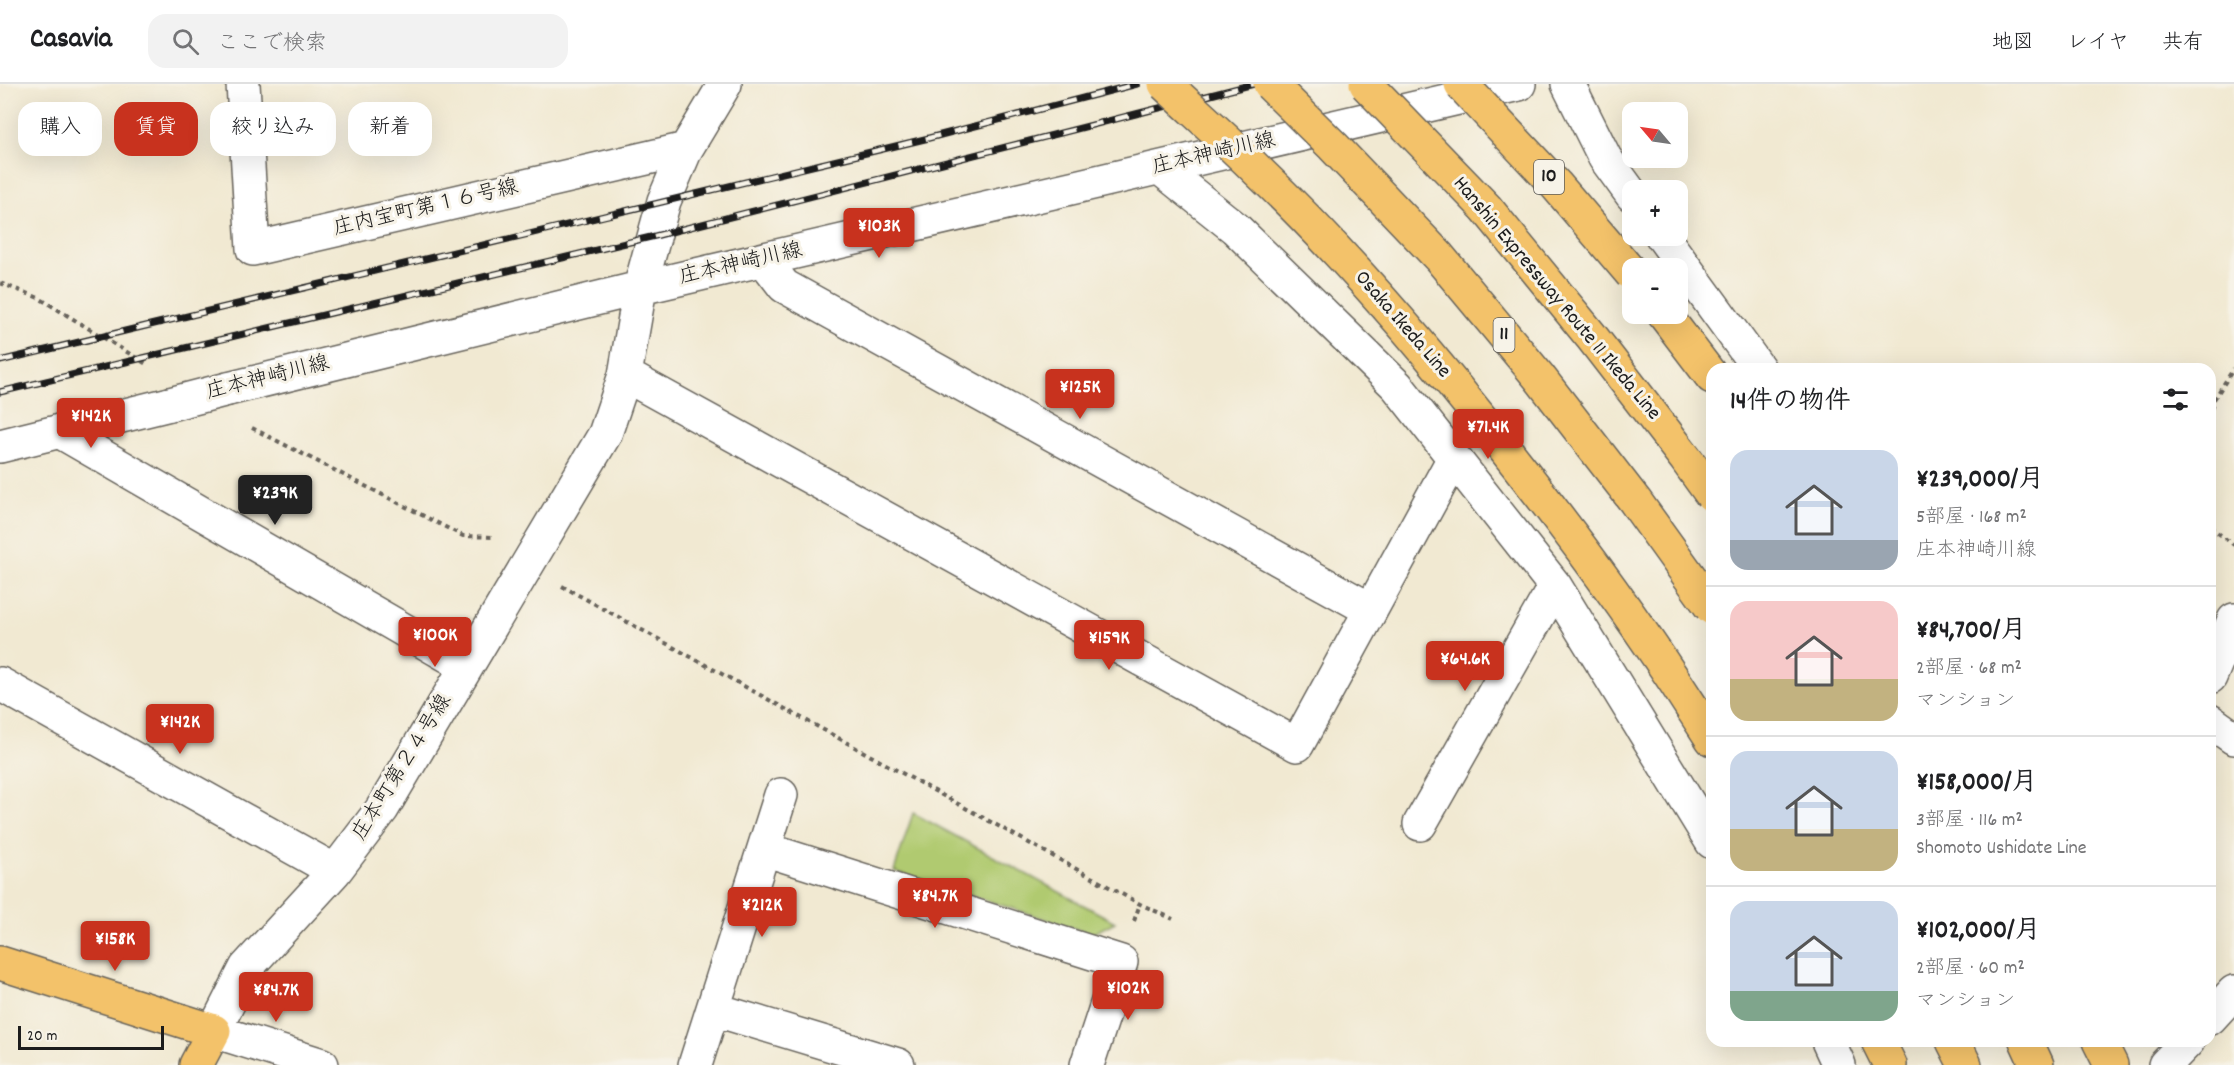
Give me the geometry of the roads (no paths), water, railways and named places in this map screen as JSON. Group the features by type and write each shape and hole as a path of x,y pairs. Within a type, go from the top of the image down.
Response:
{"main road":[{"name":"Osaka Ikeda Line","path":"1165,84 1283,196 1361,277 1451,381 1579,545 1646,636 1706,730"},
{"name":"11","path":"1269,84 1333,146 1439,257 1546,386 1635,501 1706,600"},
{"name":"Hanshin Expressway Route 11 Ikeda Line","path":"1366,84 1486,208 1591,336 1706,487"},
{"name":"10","path":"1461,84 1556,185 1622,262"},
{"path":"1672,324 1706,369"},
{"path":"0,963 214,1030 196,1065"},
{"path":"1881,1047 1890,1065"},
{"path":"1956,1047 1965,1065"},
{"path":"2029,1047 2037,1065"},
{"path":"2102,1047 2111,1065"}],"street":[{"name":"庄内宝町第１６号線","path":"243,84 253,249 686,149"},
{"path":"686,149 725,84"},
{"name":"庄本神崎川線","path":"0,446 640,288 1519,84"},
{"path":"1568,84 1605,158 1622,181"},
{"name":"庄本町第２４号線","path":"214,1030 246,968 335,871 382,809 605,434 625,375 640,288 664,201 686,149"},
{"path":"1160,168 1235,228 1396,386 1555,586 1706,832"},
{"path":"1669,246 1755,363"},
{"path":"764,260 784,286 1371,610"},
{"path":"625,375 1297,745 1454,458"},
{"path":"59,431 466,666"},
{"path":"1420,824 1555,586"},
{"path":"2216,663 2234,620"},
{"path":"0,684 335,871"},
{"path":"2216,725 2234,738"},
{"path":"695,1065 780,795"},
{"path":"764,849 1121,962 1087,1065"},
{"path":"2216,1012 2234,992"},
{"path":"713,1009 898,1065"},
{"path":"214,1030 322,1065"},
{"path":"1831,1047 1839,1065"},
{"path":"2154,1047 2164,1065 2182,1047"}],"railway":[{"path":"0,361 929,138 1137,84"},
{"path":"0,392 655,236 1254,84"}]}
